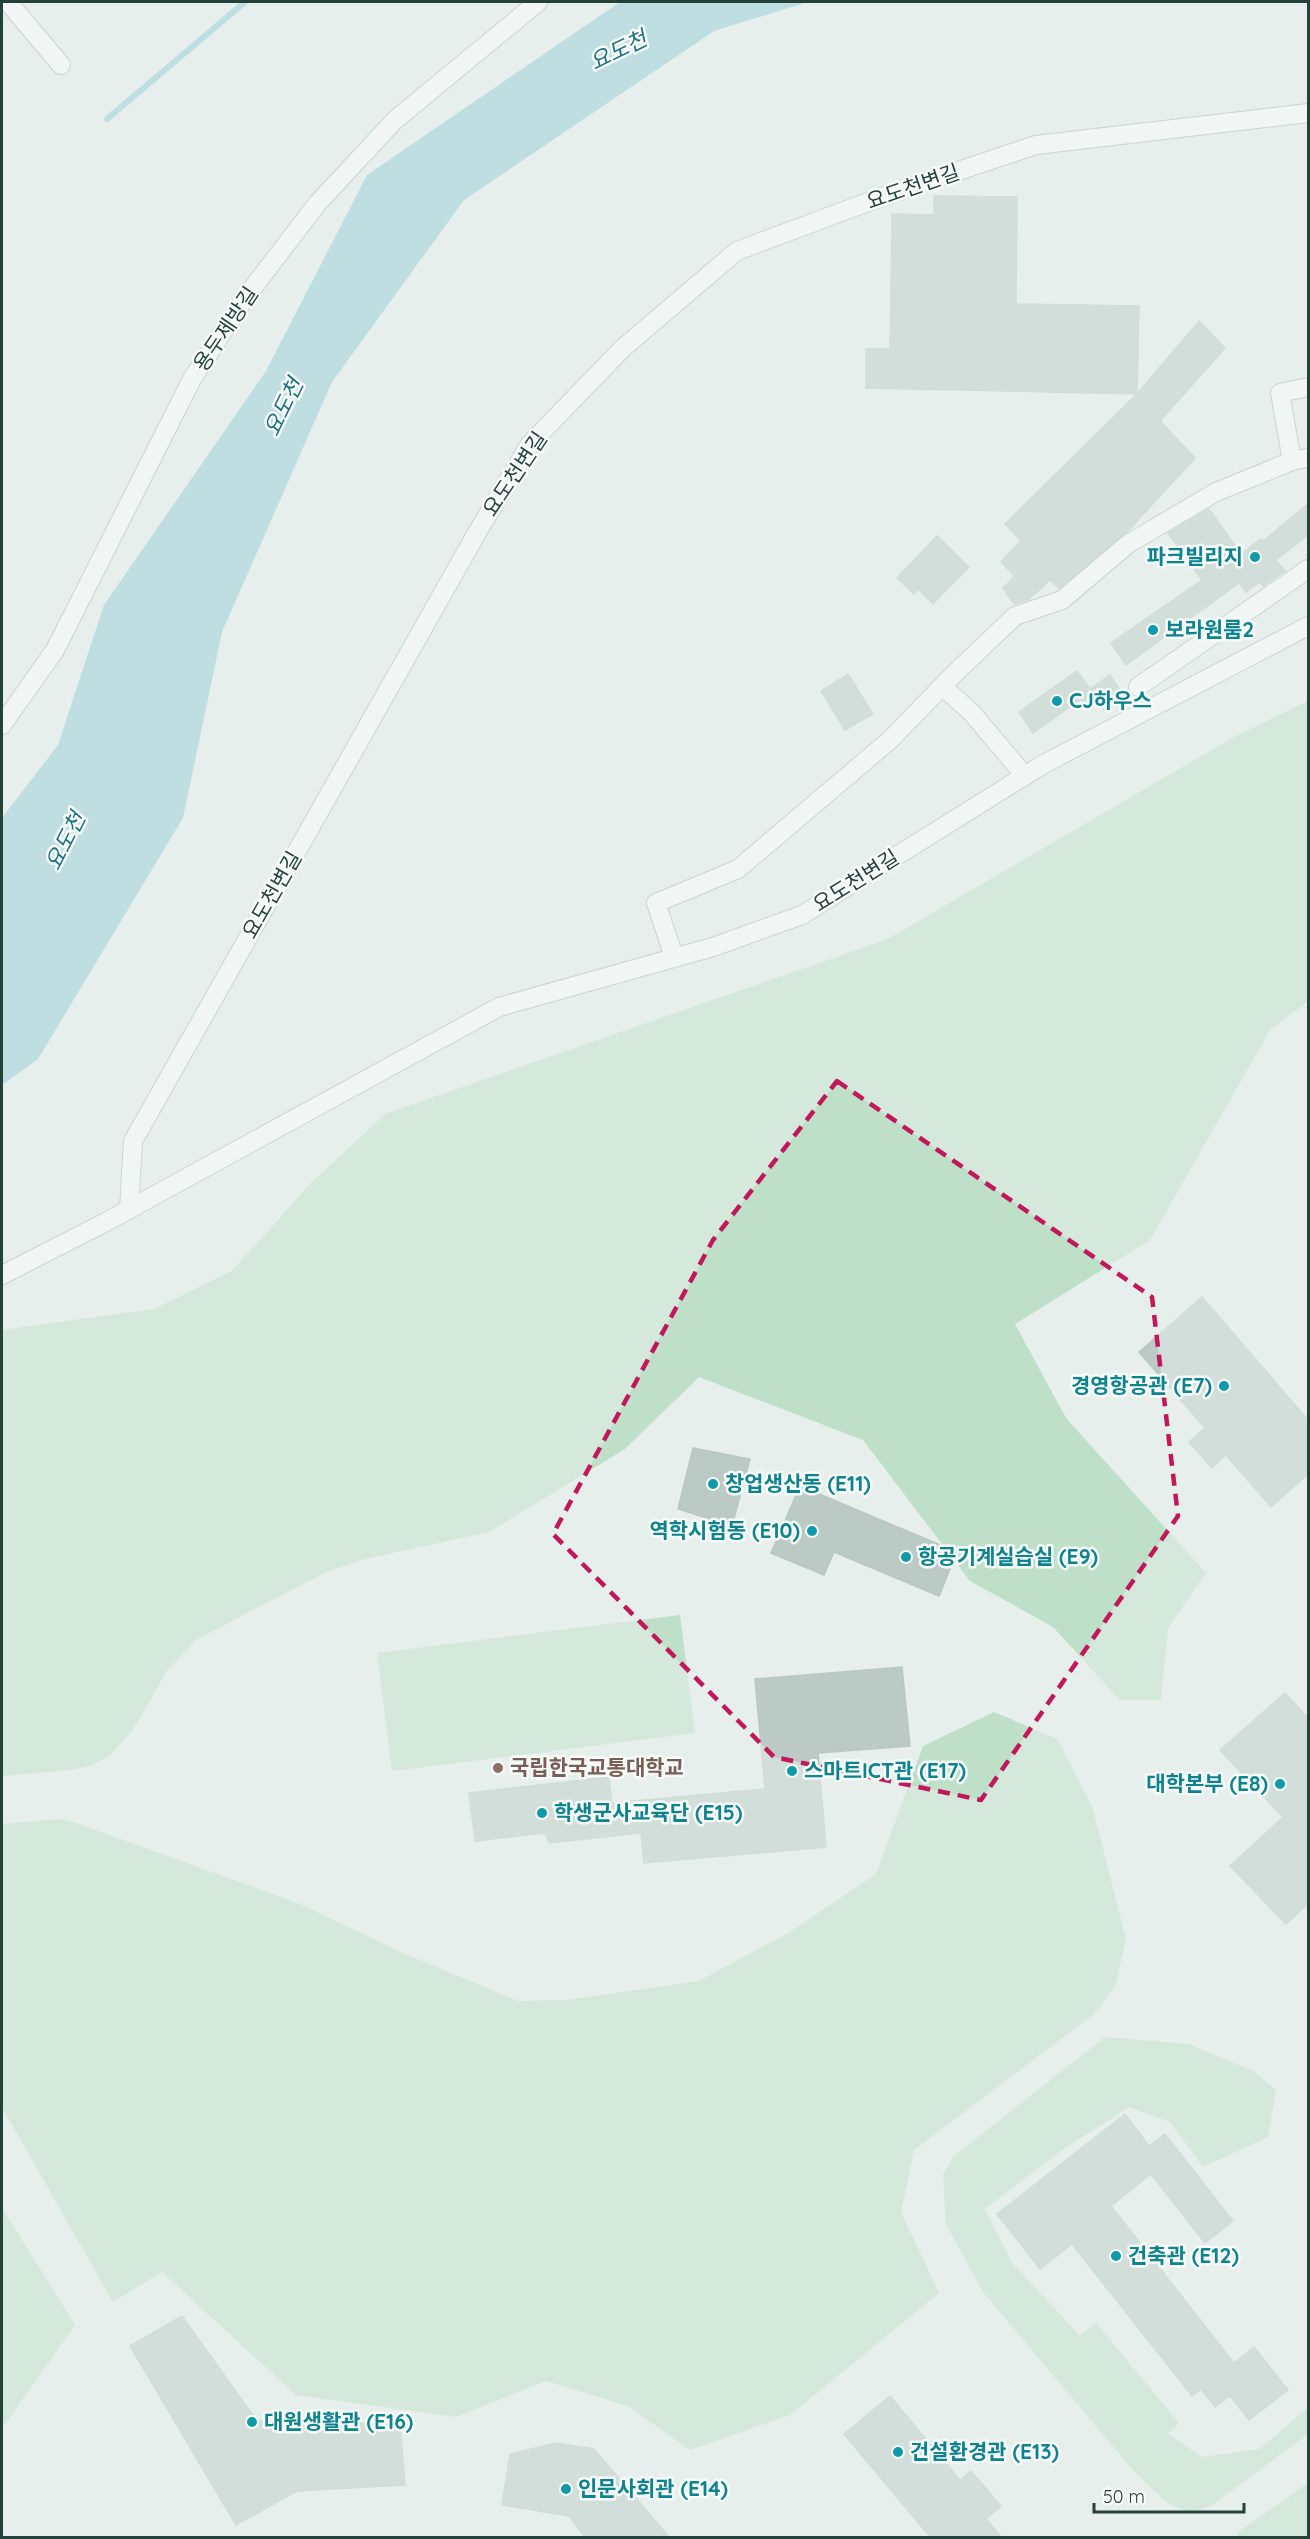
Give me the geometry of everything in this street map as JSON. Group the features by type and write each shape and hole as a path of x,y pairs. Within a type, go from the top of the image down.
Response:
{"street":[{"path":"8,2 61,65"},
{"name":"용두제방길","path":"2,725 55,650 192,379 246,298 317,204 395,120 538,2"},
{"name":"요도천변길","path":"129,1209 133,1141 478,531 530,444 623,348 736,251 884,196 1036,145 1308,113"},
{"path":"674,957 656,903 738,869 891,739 1015,616 1062,600 1128,544 1216,492 1300,460 1280,393 1308,387"},
{"path":"1138,687 1308,569"},
{"name":"요도천변길","path":"2,1275 129,1209 499,1007 713,947 802,915 1025,776 1308,626"},
{"path":"942,686 972,712 1025,776"}],"highlighted area":[{"path":"837,1081 1152,1297 1178,1516 981,1800 774,1757 553,1534 713,1240"}],"green space":[{"path":"1308,701 1308,1001 1270,1030 1150,1240 1015,1324 1066,1418 1206,1573 1168,1628 1161,1700 1120,1700 1053,1627 970,1581 863,1440 699,1377 625,1449 489,1532 365,1559 326,1572 196,1640 167,1671 132,1731 109,1756 92,1765 71,1770 2,1776 2,1330 154,1309 232,1271 310,1184 385,1114 888,939 1234,737"},
{"path":"680,1615 695,1733 392,1771 377,1653"},
{"path":"994,1712 1057,1739 1092,1806 1126,1939 1115,1986 1094,2014 914,2150 901,2212 939,2293 790,2415 690,2450 628,2406 546,2381 456,2417 296,2395 162,2272 113,2302 2,2107 2,1824 61,1819 76,1823 300,1904 403,1953 518,2001 566,2000 699,1981 790,1932 876,1874 923,1746"},
{"path":"1105,2037 1188,2044 1253,2071 1276,2090 1268,2137 1203,2167 1170,2122 1129,2107 1062,2150 985,2209 1013,2264 1080,2336 1096,2323 1179,2423 1168,2434 1202,2457 1260,2449 1308,2407 1308,2434 1211,2506 1189,2513 1166,2502 1133,2470 983,2292 946,2224 943,2175 953,2157"},
{"path":"2,2208 75,2325 5,2424 2,2423"},
{"path":"1308,2483 1308,2537 1239,2537 1237,2533"}],"water":[{"name":"요도천","path":"620,2 808,2 714,31 464,200 332,382 222,632 183,818 38,1059 2,1085 2,818 58,745 104,605 266,371 367,175"}],"building":[{"path":"934,196 1017,197 1016,304 1139,306 1137,394 866,388 866,349 890,349 892,214 934,215"},
{"path":"1199,321 1225,348 1160,421 1195,458 1127,532 1059,588 1050,580 1029,599 1014,604 1003,588 1015,576 1001,562 1021,541 1005,524 1137,394"},
{"path":"1308,504 1308,535 1276,560 1285,571 1263,586 1260,582 1246,592 1239,583 1126,665 1111,643 1202,580 1168,533 1209,509 1241,554 1261,539 1263,541"},
{"path":"937,536 969,567 933,604 918,589 914,594 897,578"},
{"name":"CJ하우스","path":"1077,671 1090,689 1110,675 1125,697 1105,711 1099,702 1088,710 1081,699 1033,733 1019,712"},
{"path":"848,674 873,714 845,730 821,691"},
{"name":"경영항공관 (E7)","path":"1202,1297 1308,1420 1308,1474 1271,1507 1226,1455 1212,1468 1189,1442 1205,1428 1139,1352"},
{"name":"창업생산동 (E11)","path":"693,1448 750,1459 732,1526 678,1509"},
{"path":"800,1486 957,1552 939,1596 834,1552 824,1575 771,1553"},
{"name":"스마트ICT관 (E17)","path":"902,1667 910,1746 818,1753 826,1847 644,1863 641,1833 549,1843 545,1833 475,1841 469,1793 609,1777 612,1803 765,1789 755,1679"},
{"name":"대학본부 (E8)","path":"1285,1693 1308,1718 1308,1904 1286,1924 1230,1866 1283,1817 1220,1750"},
{"name":"건축관 (E12)","path":"1125,2114 1149,2146 1165,2134 1233,2221 1205,2243 1151,2174 1111,2206 1234,2363 1254,2347 1288,2390 1249,2420 1230,2396 1215,2407 1201,2389 1192,2396 1072,2244 1040,2269 997,2214"},
{"name":"대원생활관 (E16)","path":"182,2316 257,2421 400,2424 405,2485 297,2491 236,2525 130,2346"},
{"name":"건설환경관 (E13)","path":"890,2396 960,2480 971,2471 1001,2506 986,2519 1002,2538 931,2538 844,2434"},
{"name":"인문사회관 (E14)","path":"556,2443 594,2449 670,2538 586,2538 569,2516 502,2505 510,2454"}],"waterway":[{"path":"107,119 245,2"}],"place":[{"name":"파크빌리지","path":"1255,557"},
{"name":"보라원룸2","path":"1153,630"},
{"name":"CJ하우스","path":"1057,701"},
{"name":"경영항공관 (E7)","path":"1224,1386"},
{"name":"창업생산동 (E11)","path":"713,1484"},
{"name":"역학시험동 (E10)","path":"812,1531"},
{"name":"항공기계실습실 (E9)","path":"906,1557"},
{"name":"국립한국교통대학교","path":"498,1768"},
{"name":"스마트ICT관 (E17)","path":"792,1771"},
{"name":"대학본부 (E8)","path":"1280,1784"},
{"name":"학생군사교육단 (E15)","path":"542,1813"},
{"name":"건축관 (E12)","path":"1116,2256"},
{"name":"대원생활관 (E16)","path":"252,2422"},
{"name":"건설환경관 (E13)","path":"898,2452"},
{"name":"인문사회관 (E14)","path":"566,2489"}]}
